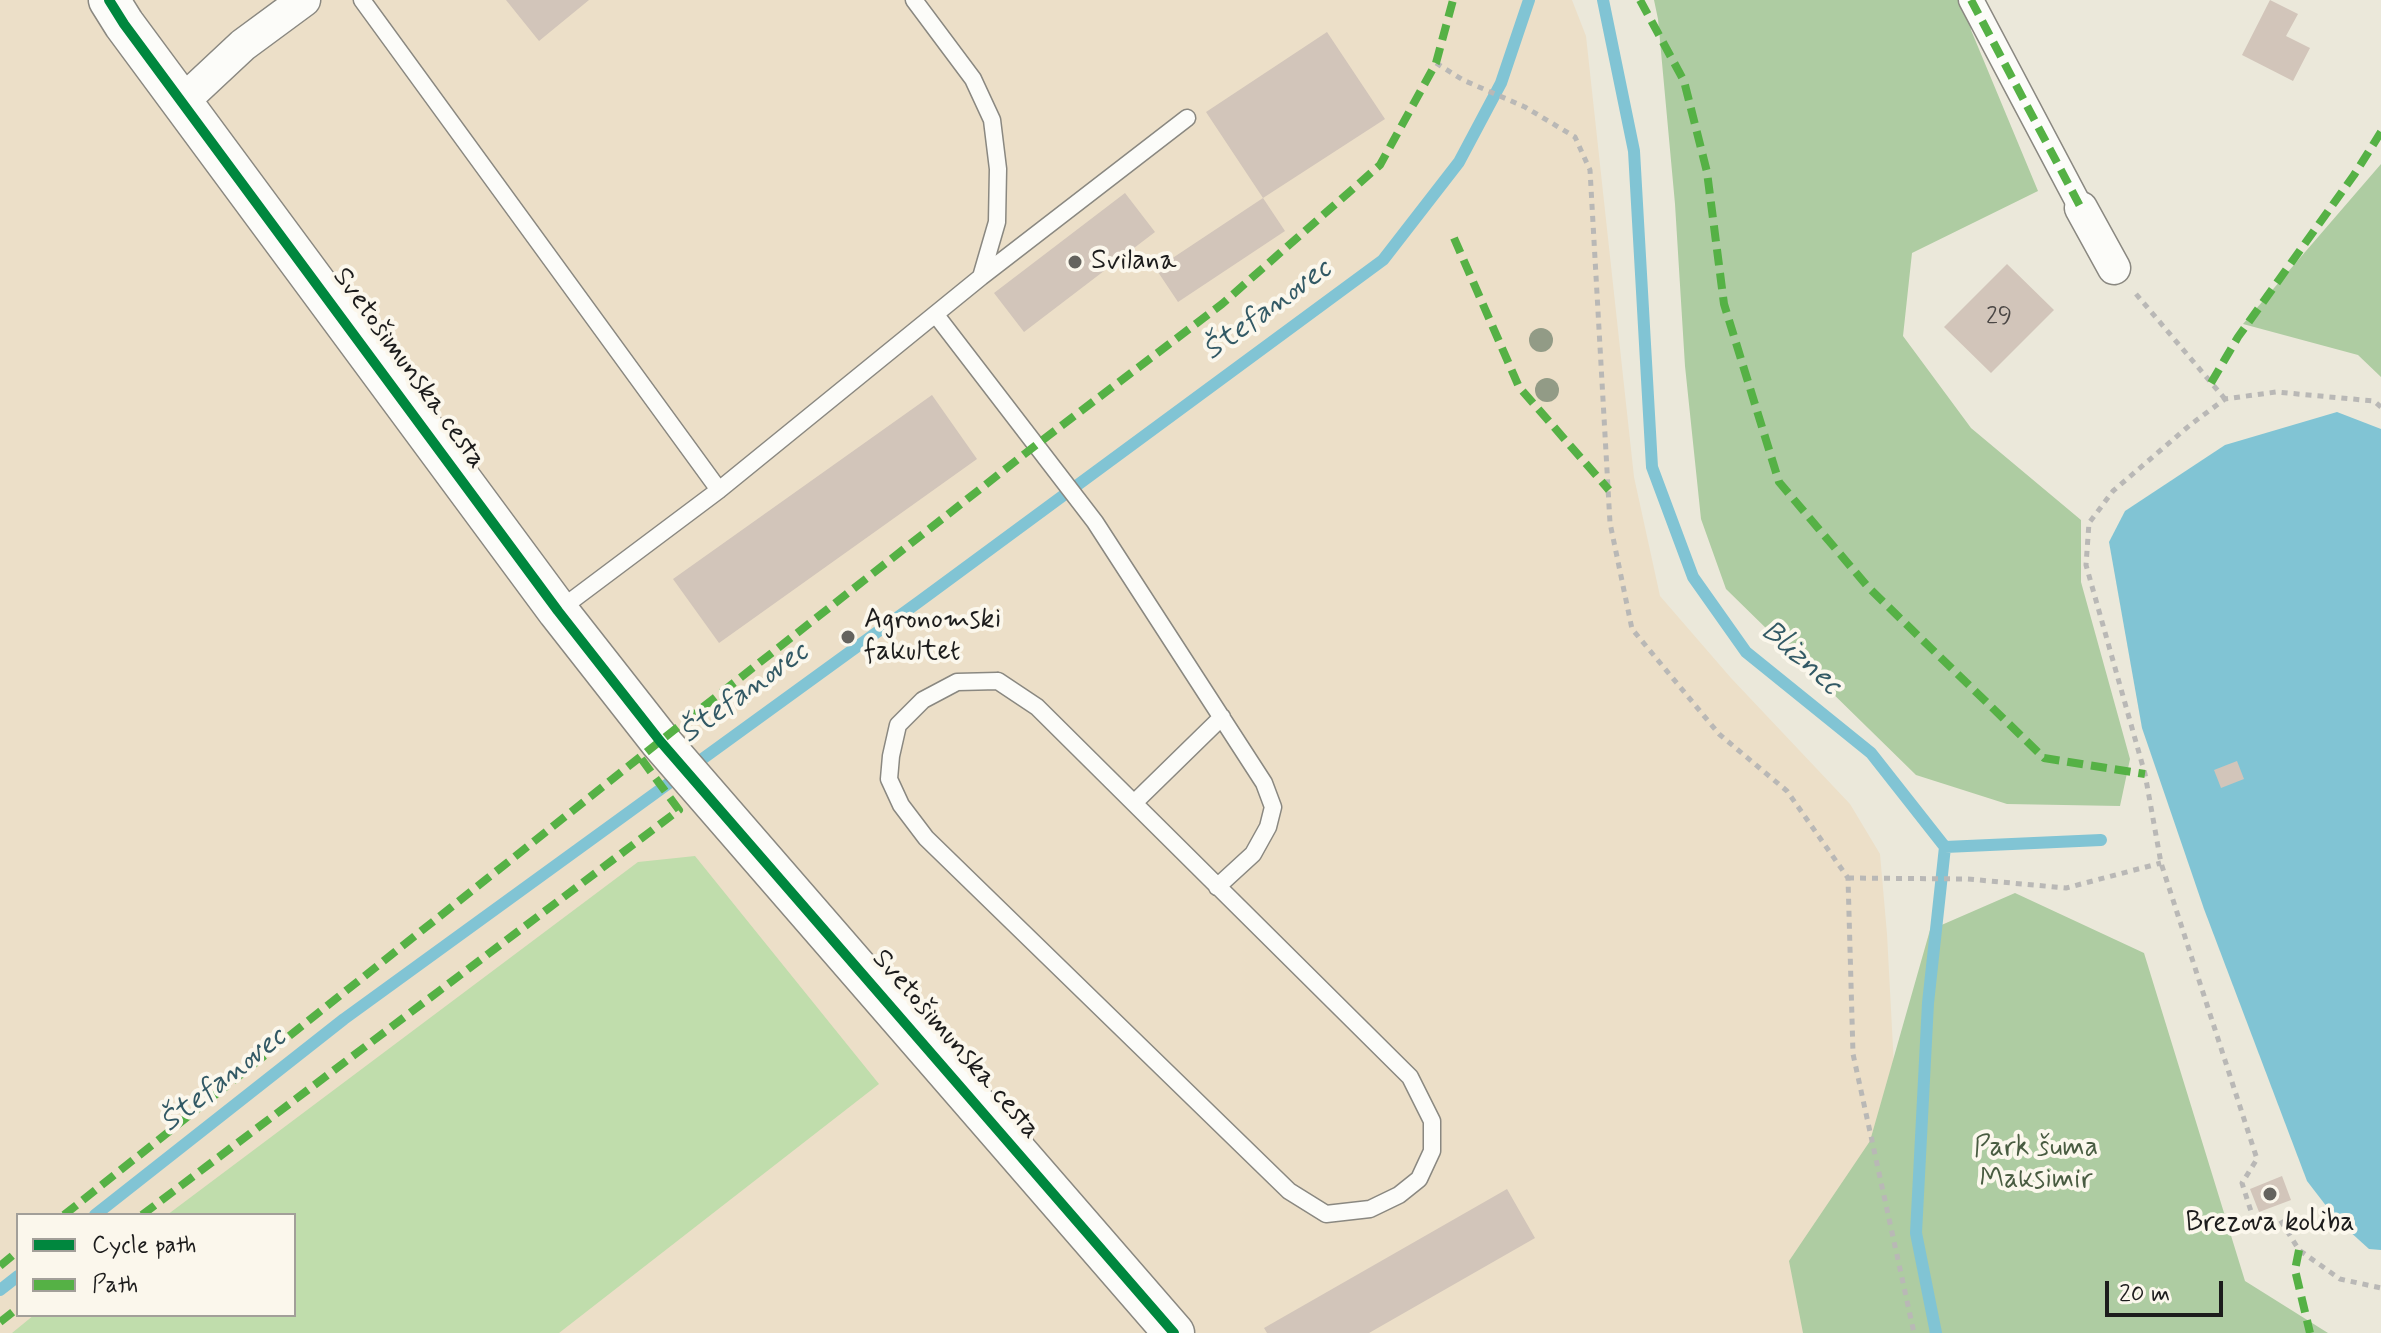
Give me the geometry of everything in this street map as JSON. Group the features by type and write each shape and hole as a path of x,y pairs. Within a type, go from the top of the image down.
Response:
{"street":[{"name":"Svetošimunska cesta","path":"109,0 558,611 688,774 1174,1333"},
{"path":"182,102 243,45 304,0"},
{"path":"1971,0 2114,268"}],"lane":[{"path":"362,0 719,490"},
{"path":"914,0 973,79 992,120 998,169 997,222 981,277"},
{"path":"558,611 719,490 981,277 1187,118"},
{"path":"936,315 1095,522 1264,783 1273,807 1268,827 1253,854 1217,887"},
{"path":"998,681 1037,707 1135,802 1410,1077 1432,1121 1432,1151 1419,1179 1399,1195 1370,1209 1326,1214 1289,1191 926,838 901,805 889,779 898,725 923,700 957,682 998,681"},
{"path":"1135,802 1222,717"}],"path":[{"path":"1436,63 1463,80 1525,107 1575,137 1590,170 1610,523 1632,629 1719,734 1787,791 1848,878 1853,1054 1914,1333"},
{"path":"2114,268 2225,399"},
{"path":"2381,407 2374,401 2276,392 2225,399 2113,491 2089,523 2086,565 2145,774 2161,863 2257,1159 2242,1183 2255,1224 2279,1218 2299,1250 2340,1279 2381,1288"},
{"path":"1848,878 1968,879 2066,888 2161,863"}],"shaded area":[{"name":"Agronomski fakultet","path":"0,0 1572,0 1586,36 1634,477 1660,596 1731,678 1850,804 1880,854 1902,1219 1926,1333 0,1333"}],"green space":[{"path":"1654,0 1969,0 1971,30 2038,191 1912,253 1903,336 1971,428 2081,520 2081,582 2130,759 2120,806 2007,804 1916,775 1726,589 1701,519 1685,366 1675,204"},
{"path":"2381,164 2381,377 2358,355 2243,324"},
{"path":"695,856 879,1084 559,1333 12,1333 32,1317 296,1317 296,1213 170,1213 638,862"},
{"name":"Park šuma Maksimir","path":"2015,893 2144,953 2245,1281 2328,1333 1803,1333 1789,1261 1870,1141 1930,930"}],"water":[{"path":"2337,412 2381,429 2381,1250 2369,1249 2337,1220 2307,1181 2204,909 2142,728 2109,542 2125,511 2225,445"}],"building":[{"path":"506,0 589,0 539,41"},
{"path":"2270,0 2298,14 2286,36 2310,48 2293,81 2242,55"},
{"path":"1327,32 1385,119 1263,198 1206,112"},
{"name":"Svilana","path":"1125,193 1155,232 1024,332 994,293"},
{"path":"1263,198 1285,231 1178,302 1156,269"},
{"path":"2007,264 2054,310 1991,373 1944,327"},
{"path":"932,395 977,459 719,643 673,579"},
{"path":"2237,761 2244,779 2221,788 2214,770"},
{"name":"Brezova koliba","path":"2282,1176 2291,1200 2259,1212 2250,1189"},
{"path":"1507,1189 1535,1238 1369,1333 1267,1333 1264,1328"}],"waterway":[{"name":"Štefanovec","path":"98,1213 344,1019 1383,260 1459,162 1501,83 1529,0"},
{"name":"Bliznec","path":"1603,0 1634,151 1652,467 1693,577 1746,652 1871,753 1945,847 1928,1003 1916,1233 1936,1333"},
{"path":"1945,847 2101,840"},
{"name":"Štefanovec","path":"0,1290 16,1278"}],"marked path":[{"path":"67,1213 1036,445 1222,304 1380,165 1436,63 1453,0"},
{"path":"1640,0 1684,81 1707,172 1724,304 1779,482 1868,587 2044,758 2145,774"},
{"path":"1971,0 2081,208"},
{"path":"2211,383 2238,337 2354,175 2381,132"},
{"path":"1454,238 1519,387 1609,490"},
{"path":"145,1213 679,810 640,757"},
{"path":"2299,1250 2295,1270 2310,1333"},
{"path":"0,1266 16,1253"},
{"path":"0,1322 16,1310"}],"cycle path":[{"path":"109,0 558,611 660,741 1174,1333"}],"place":[{"name":"Svilana","path":"1075,262"},
{"name":"Agronomski fakultet","path":"848,637"},
{"name":"Brezova koliba","path":"2270,1194"}]}
